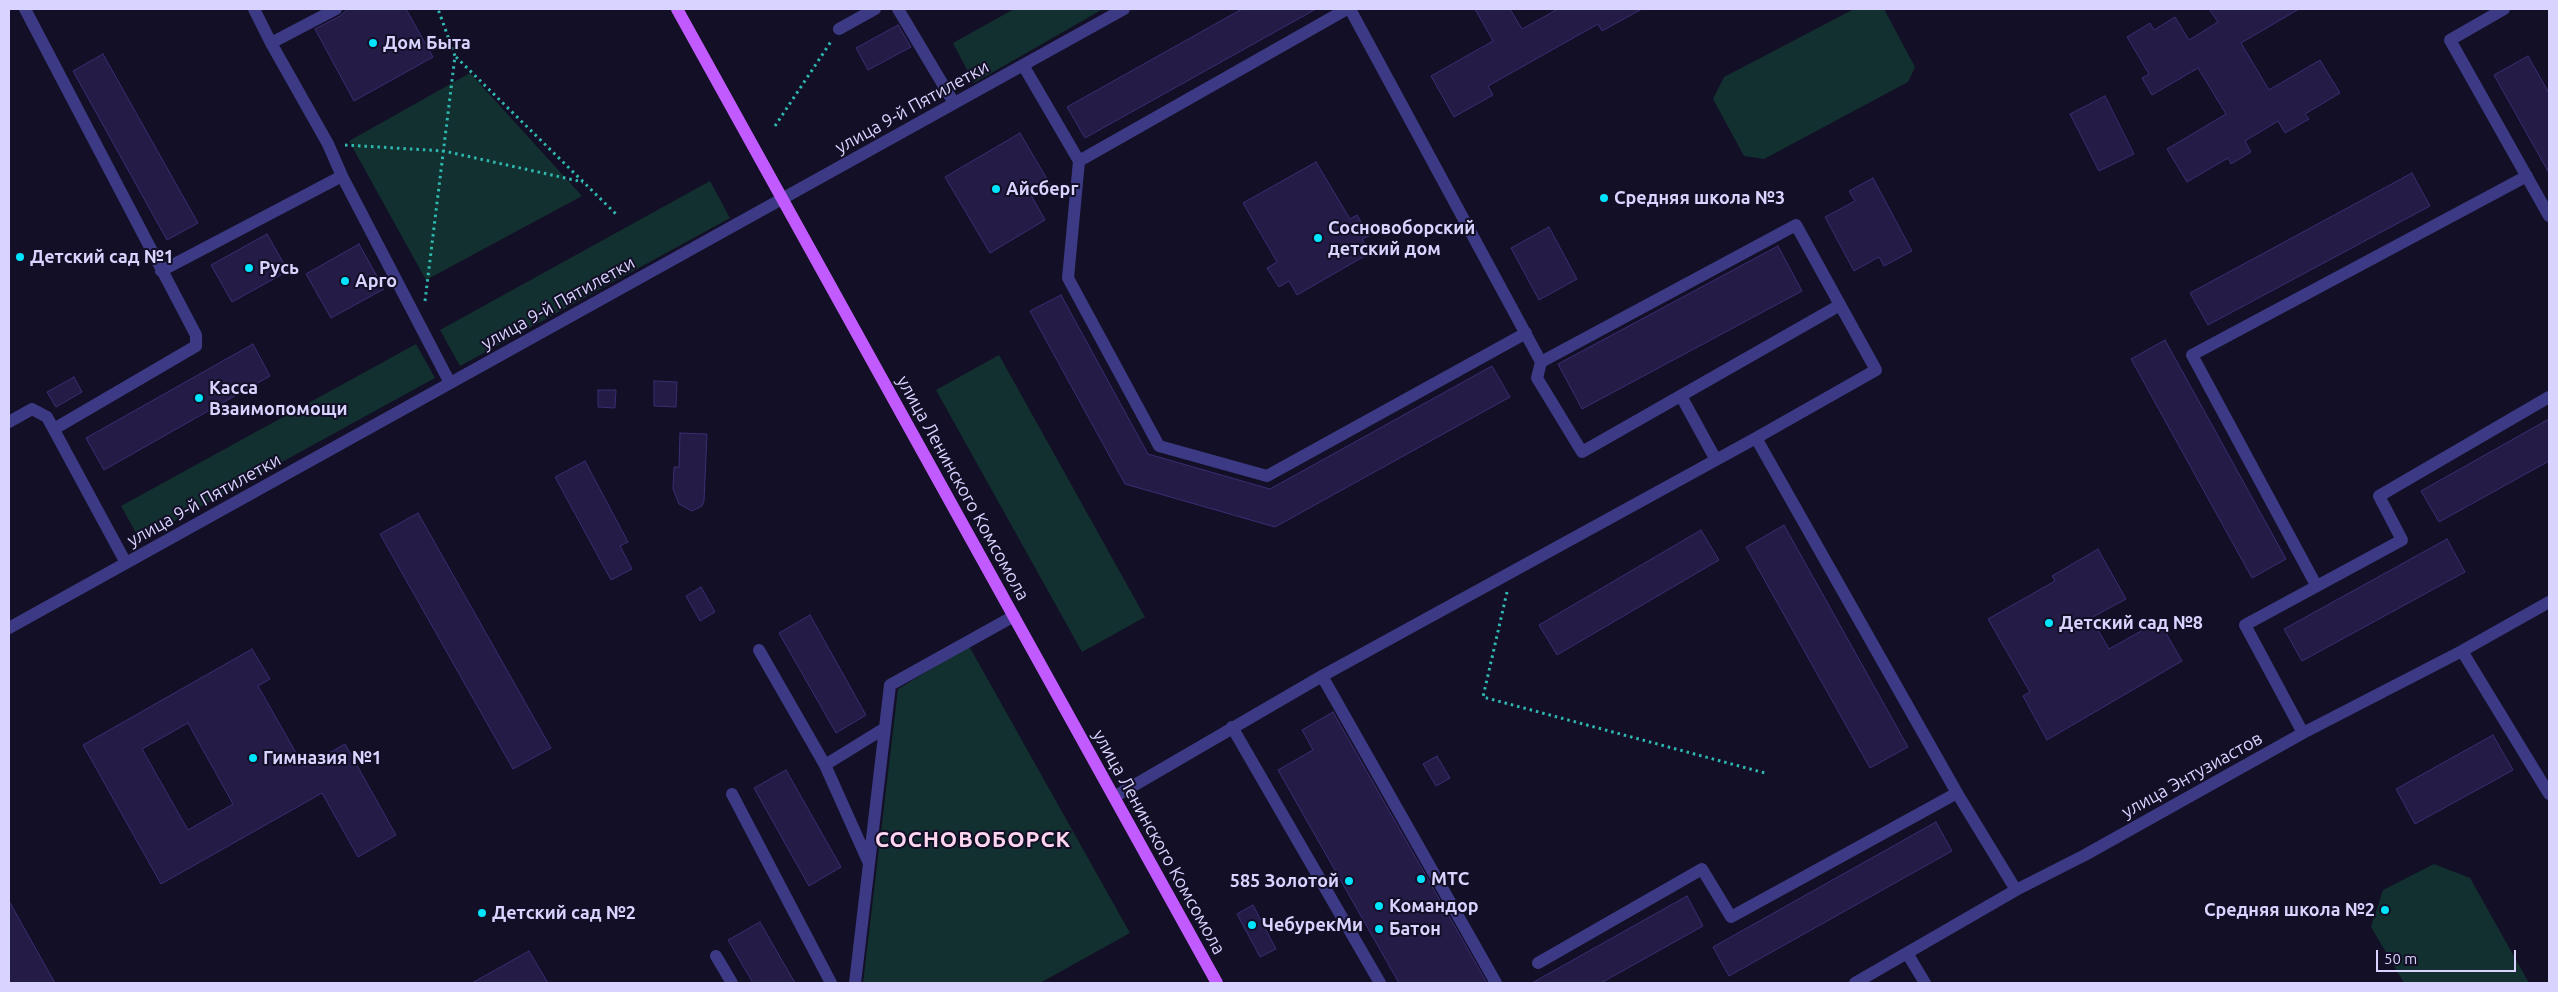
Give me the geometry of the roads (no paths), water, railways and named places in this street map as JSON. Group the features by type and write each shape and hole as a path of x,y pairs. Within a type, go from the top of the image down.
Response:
{"main road":[{"name":"улица Ленинского Комсомола","path":"677,9 1217,983"}],"street":[{"path":"25,9 196,336 196,346 54,429"},
{"path":"254,9 328,144 342,176 450,383"},
{"path":"271,43 336,9"},
{"path":"839,29 875,9"},
{"path":"898,9 954,103"},
{"name":"улица 9-й Пятилетки","path":"9,628 1124,9"},
{"path":"1078,161 1348,9 1526,333 1541,362 1537,378 1582,452 1840,305"},
{"path":"2504,9 2450,40 2549,216"},
{"path":"1023,65 1078,161 1068,278 1159,446 1267,476 1526,333"},
{"path":"161,271 342,176"},
{"path":"2316,585 2192,355 2527,176"},
{"path":"1114,797 1322,676 1756,438 1876,370 1796,225 1541,362"},
{"path":"1681,396 1716,460"},
{"path":"2303,733 2245,625 2402,540 2379,496 2549,397"},
{"path":"9,422 32,409 47,416 126,563"},
{"path":"1756,438 1957,793 2016,890"},
{"name":"улица Энтузиастов","path":"1855,983 2016,890 2085,855 2303,733 2462,651 2549,602"},
{"path":"855,983 890,685 1014,616"},
{"path":"759,650 825,765 868,861"},
{"path":"2462,651 2549,794"},
{"path":"1322,676 1496,983"},
{"path":"1232,727 1380,983"},
{"path":"825,765 885,728"},
{"path":"1538,963 1702,869 1731,917 1957,793"},
{"path":"732,794 831,983"},
{"path":"1908,953 1925,983"},
{"path":"716,956 732,983"}],"place":[{"name":"Дом Быта","path":"373,43"},
{"name":"Айсберг","path":"996,189"},
{"name":"Средняя школа №3","path":"1604,198"},
{"name":"Сосновоборский детский дом","path":"1318,238"},
{"name":"Детский сад №1","path":"20,257"},
{"name":"Русь","path":"249,268"},
{"name":"Арго","path":"345,281"},
{"name":"Касса Взаимопомощи","path":"199,398"},
{"name":"Детский сад №8","path":"2049,623"},
{"name":"Гимназия №1","path":"253,758"},
{"name":"МТС","path":"1421,879"},
{"name":"585 Золотой","path":"1349,881"},
{"name":"Командор","path":"1379,906"},
{"name":"Средняя школа №2","path":"2385,910"},
{"name":"Детский сад №2","path":"482,913"},
{"name":"ЧебурекМи","path":"1252,925"},
{"name":"Батон","path":"1379,929"}],"district":[{"name":"СОСНОВОБОРСК","path":"973,840"}]}
